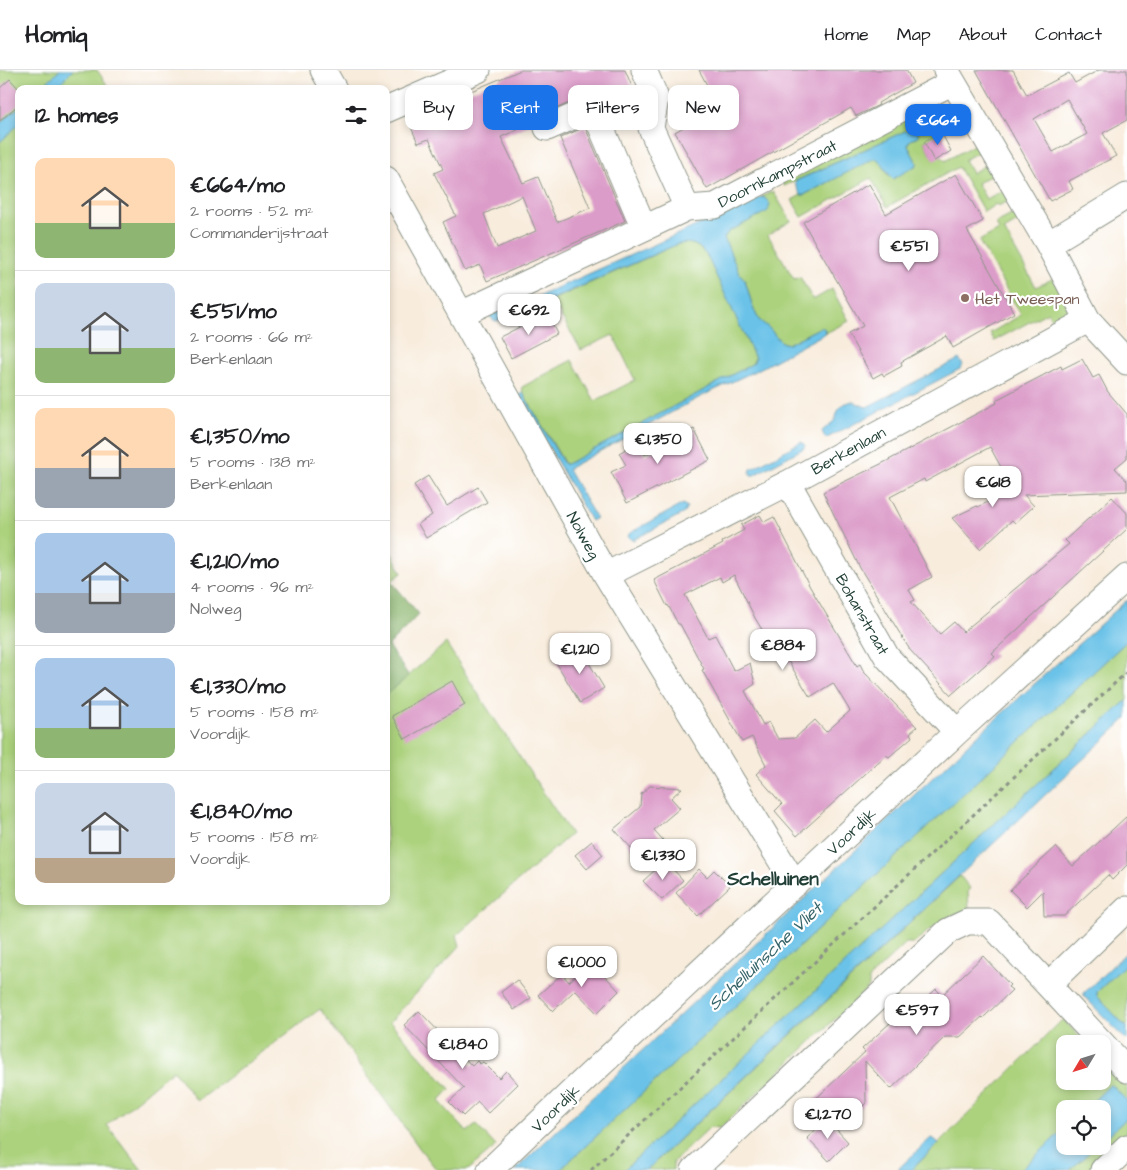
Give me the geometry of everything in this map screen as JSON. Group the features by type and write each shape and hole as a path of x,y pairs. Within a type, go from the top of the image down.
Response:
{"street":[{"path":"323,70 332,85"},
{"path":"390,108 478,70"},
{"path":"644,70 656,98 652,128 687,208"},
{"path":"950,76 1048,244 1088,320 1127,362"},
{"name":"Doornkampstraat","path":"461,314 687,208 715,206 950,76"},
{"path":"558,123 593,108 644,228"},
{"name":"Nolweg","path":"390,186 606,576 795,884"},
{"path":"1048,244 1127,196"},
{"name":"Berkenlaan","path":"606,576 788,483 1088,320"},
{"name":"Bohanstraat","path":"788,483 887,657 957,732"},
{"name":"Voordijk","path":"490,1170 957,732 1127,577"},
{"path":"1048,985 1127,909"},
{"path":"694,1170 948,931 966,922 989,922 1127,1070"},
{"path":"1103,1170 1127,1147"}],"path":[{"path":"591,1170 1127,672"}],"green space":[{"path":"0,70 60,70 43,85 15,85 15,110 0,123"},
{"path":"73,70 97,70 107,85 58,85"},
{"path":"946,107 959,110 963,116 946,126 947,129 924,142 934,160 941,156 945,161 977,143 982,150 964,160 972,173 989,163 995,173 977,183 986,199 1004,190 1010,200 998,206 996,204 984,212 958,167 887,207 871,178 802,217 792,200 873,159 880,162 888,175 917,163 908,143 919,133 914,127 784,186 780,179 902,115 923,125 927,117 933,120 937,111 942,114"},
{"path":"15,128 15,905 390,905 390,692 446,643 571,834 457,935 460,946 390,1022 450,1089 439,1101 467,1132 476,1125 496,1146 468,1170 437,1170 320,1009 197,1101 173,1070 107,1125 142,1170 0,1170 0,142"},
{"path":"773,191 791,221 768,235 794,279 800,277 813,300 832,289 849,321 824,334 826,331 821,327 788,344 781,342 759,320 753,308 745,280 739,273 724,238 728,232 767,211 765,198 761,197"},
{"path":"1017,212 1021,220 1004,230 1036,287 1054,278 1071,312 1070,316 1057,330 1048,312 994,341 990,333 1021,315 979,241 999,230 996,223"},
{"path":"687,243 701,249 707,256 755,358 752,364 565,464 523,393 522,387 572,360 595,401 635,380 613,335 581,350 552,300 678,244"},
{"path":"390,550 402,573 390,582"},
{"path":"390,582 419,614 390,644"},
{"path":"1127,641 1127,700 624,1170 560,1170"},
{"path":"390,649 409,676 390,692"},
{"path":"960,876 970,888 968,891 969,910 946,918 915,943 906,943 869,978 869,987 720,1128 710,1127 673,1162 673,1170 647,1170"},
{"path":"1127,963 1127,1028 1097,996 1097,992"},
{"path":"1063,1019 1078,1035 1056,1035 1056,1090 1106,1090 1095,1100 1056,1100 1056,1137 1021,1170 911,1170"},
{"path":"1111,1070 1127,1088 1127,1101 1111,1085"},
{"path":"1127,1118 1127,1133 1111,1148 1111,1133"},
{"path":"1086,1155 1104,1155 1088,1170 1070,1170"}],"water":[{"path":"60,70 73,70 58,85 43,85"},
{"path":"15,110 15,128 0,142 0,123"},
{"path":"914,127 919,136 910,140 908,146 917,165 893,179 879,160 873,159 804,195 801,195 795,184 796,181"},
{"path":"761,197 765,198 770,204 768,211 728,232 724,238 739,273 745,280 753,308 759,320 781,342 788,344 821,327 825,329 824,334 759,369 702,396 569,468 568,470 596,518 591,521 519,395 523,393 564,464 567,464 752,364 755,358 707,256 695,245 688,243 678,244 504,320 495,321 488,315 503,312"},
{"path":"959,359 963,365 960,369 825,438 822,431 834,421 839,409 844,404 852,401 867,407"},
{"path":"801,442 805,446 804,448 751,475 751,469"},
{"path":"683,504 687,507 684,513 633,540 629,538 630,533"},
{"name":"Schelluinsche Vliet","path":"1127,600 1127,641 560,1170 515,1170 976,737"},
{"path":"1127,700 1127,718 647,1170 624,1170"},
{"path":"1127,952 1127,963 1097,992 1097,996 1127,1028 1127,1041 1084,996 1084,993"},
{"path":"1111,1084 1127,1101 1127,1118 1111,1133 1111,1100 1094,1100 1105,1090 1111,1090"},
{"path":"1056,1137 1056,1155 1086,1155 1070,1170 1021,1170"},
{"path":"931,1138 939,1143 911,1170 897,1170"}],"building":[{"path":"521,70 625,70 631,85 568,85 568,104 558,108 558,85 485,85"},
{"path":"699,70 906,70 913,83 878,103 879,105 856,116 851,108 707,189 675,132 678,130 739,130 739,85 707,85"},
{"path":"976,70 1013,70 1027,95 1069,73 1075,83 1099,70 1127,70 1127,120 1103,133 1116,156 1069,181 1073,189 1050,201","holes":["1067,99 1087,134 1053,152 1034,119"]},
{"path":"10,79 15,85 15,108 0,121 0,88"},
{"path":"483,86 483,130 518,130 501,137 523,183 538,177 557,222 590,208 560,138 578,130 586,130 625,221 487,281 480,265 465,271 443,222 456,216 434,173 443,169 429,139 418,143 412,130 473,130 473,90","holes":["522,196 536,231 497,248 484,214"]},
{"path":"941,132 951,151 934,161 924,142"},
{"path":"956,174 983,221 967,230 1014,313 953,348 947,336 901,362 902,366 884,376 882,373 873,378 848,334 863,326 803,222 869,184 886,214"},
{"path":"547,313 557,334 511,358 500,337"},
{"path":"1082,359 1093,378 1099,375 1108,392 1127,414 1127,458 1115,468 1127,481 1127,491 1024,495 1034,506 1015,523 1012,520 980,549 952,518 1013,489 990,447 925,482 924,479 890,497 932,577 909,590 915,600 911,602 940,634 954,622 963,632 1069,544 1065,540 1112,497 1127,513 1127,529 992,653 995,656 951,695 910,650 860,568 823,492 883,463 997,403 996,400 1061,366 1062,369"},
{"path":"694,429 710,460 627,503 611,472 626,465 619,453 638,442 645,455"},
{"path":"428,476 447,506 478,487 487,502 426,538 418,524 432,515 414,485"},
{"path":"760,515 764,522 774,517 810,587 857,666 860,664 864,672 917,727 910,733 912,737 889,757 886,755 797,836 775,811 782,804 756,774 766,765 752,737 742,742 702,670 704,669 680,624 678,624 667,606 654,580 723,544 722,542 744,530 741,525","holes":["734,575 755,618 783,664 788,661 810,697 833,683 850,711 826,732 815,720 795,738 778,739 769,722 763,725 745,691 755,684 750,663 734,671 715,635 708,638 685,595 720,577 722,582"]},
{"path":"580,648 604,688 580,703 556,662"},
{"path":"452,681 465,705 405,739 392,716"},
{"path":"650,786 682,788 671,798 680,808 654,830 663,840 641,859 614,829 640,807 641,794"},
{"path":"1127,816 1127,865 1112,880 1108,875 1064,916 1044,916 1043,891 1027,907 1010,890 1056,847 1073,866"},
{"path":"592,841 603,855 587,869 575,855"},
{"path":"665,861 683,880 662,900 643,881"},
{"path":"699,869 707,877 714,870 730,886 698,916 676,893"},
{"path":"983,956 1010,985 1008,987 1012,990 983,1018 960,1037 945,1037 891,1089 865,1061 866,1103 860,1109 802,1112 865,1052 862,1049 892,1021 897,1026 936,989 942,995"},
{"path":"596,957 609,971 604,975 619,991 597,1013 575,990 553,1011 538,995 562,974 569,982"},
{"path":"517,980 531,998 514,1010 501,992"},
{"path":"419,1011 472,1066 477,1061 480,1064 483,1062 499,1078 506,1071 518,1084 488,1113 478,1102 463,1116 449,1102 464,1088 404,1025"},
{"path":"827,1119 848,1142 829,1161 807,1138"}],"place":[{"name":"Het Tweespan","path":"965,298"}],"district":[{"name":"Schelluinen","path":"773,878"}]}
